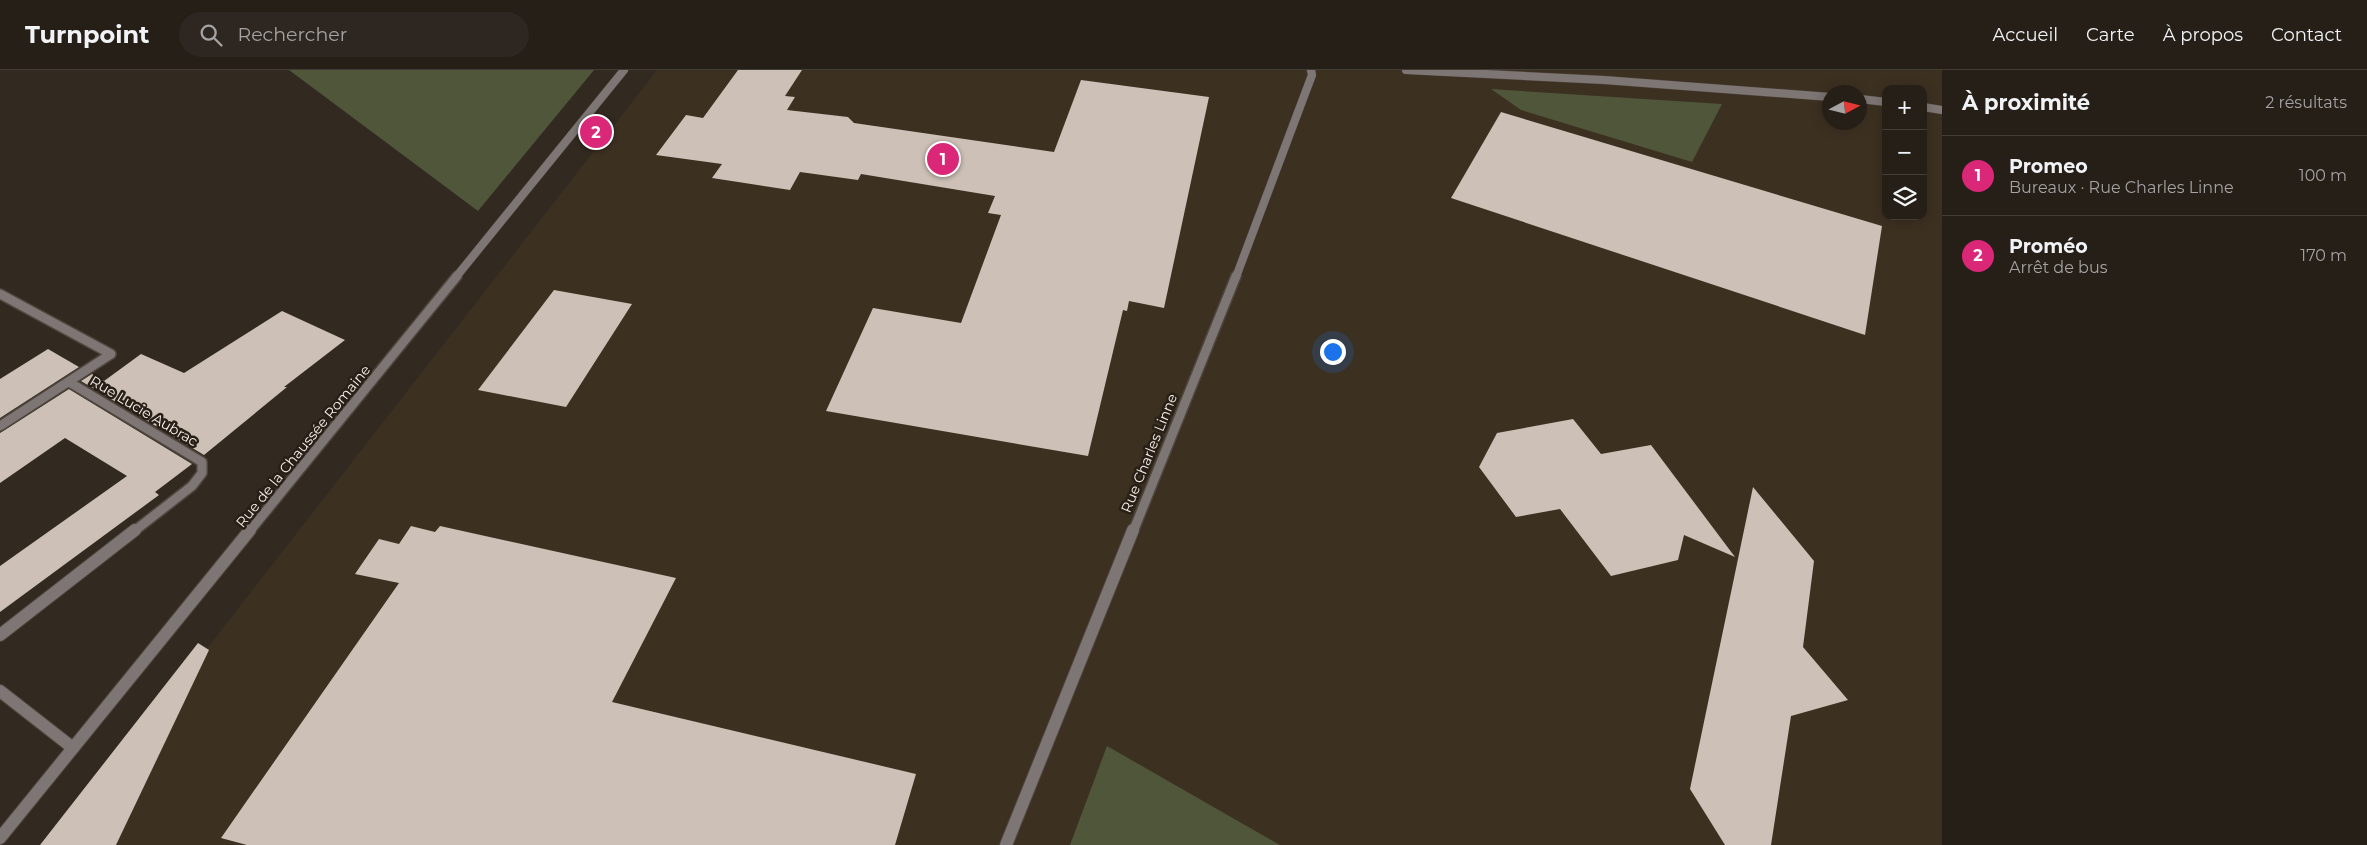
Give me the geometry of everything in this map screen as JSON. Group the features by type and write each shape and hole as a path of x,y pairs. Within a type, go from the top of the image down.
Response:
{"street":[{"name":"Rue de la Chaussée Romaine","path":"0,838 624,70"},
{"name":"Rue Charles Linne","path":"1006,845 1245,254 1308,84 1311,70"},
{"path":"1406,70 1604,80 1822,96"},
{"path":"1867,100 1882,102"},
{"path":"1927,108 1942,110"},
{"name":"Rue Lucie Aubrac","path":"0,294 111,354 69,382 202,462 202,473 192,486 0,635"},
{"path":"0,426 69,382"},
{"path":"0,691 73,748"}],"shaded area":[{"path":"657,70 1942,70 1942,845 54,845"}],"green space":[{"path":"289,70 594,70 478,211"},
{"path":"1491,89 1722,104 1692,162 1521,110"},
{"path":"1107,746 1280,845 1070,845"}],"building":[{"path":"738,70 802,70 785,96 795,97 787,110 848,117 854,123 1054,152 1081,80 1209,97 1164,308 1129,301 1127,311 1123,310 1088,456 826,411 873,308 961,323 1001,215 988,213 995,196 861,174 858,180 800,172 790,190 712,178 722,164 656,155 686,115 703,118"},
{"path":"1501,112 1882,226 1865,335 1451,198"},
{"path":"554,290 632,304 566,407 478,390"},
{"path":"282,311 345,340 284,387 287,387 204,455 81,381 92,374 104,381 141,354 184,373"},
{"path":"48,349 79,367 0,418 0,379"},
{"path":"69,389 192,464 155,492 159,495 0,612 0,566 127,476 65,438 0,483 0,433"},
{"path":"1573,419 1601,454 1651,445 1735,557 1684,535 1678,560 1611,576 1560,509 1516,517 1479,467 1497,433"},
{"path":"1753,487 1814,561 1803,647 1848,700 1791,716 1771,845 1725,845 1690,789"},
{"path":"411,526 435,532 440,526 676,578 612,702 916,774 895,845 247,845 221,838 399,583 355,574 379,539 399,544"},
{"path":"198,643 209,650 116,845 40,845"}],"place":[{"name":"Proméo","path":"596,132"},
{"name":"Promeo","path":"943,159"}]}
